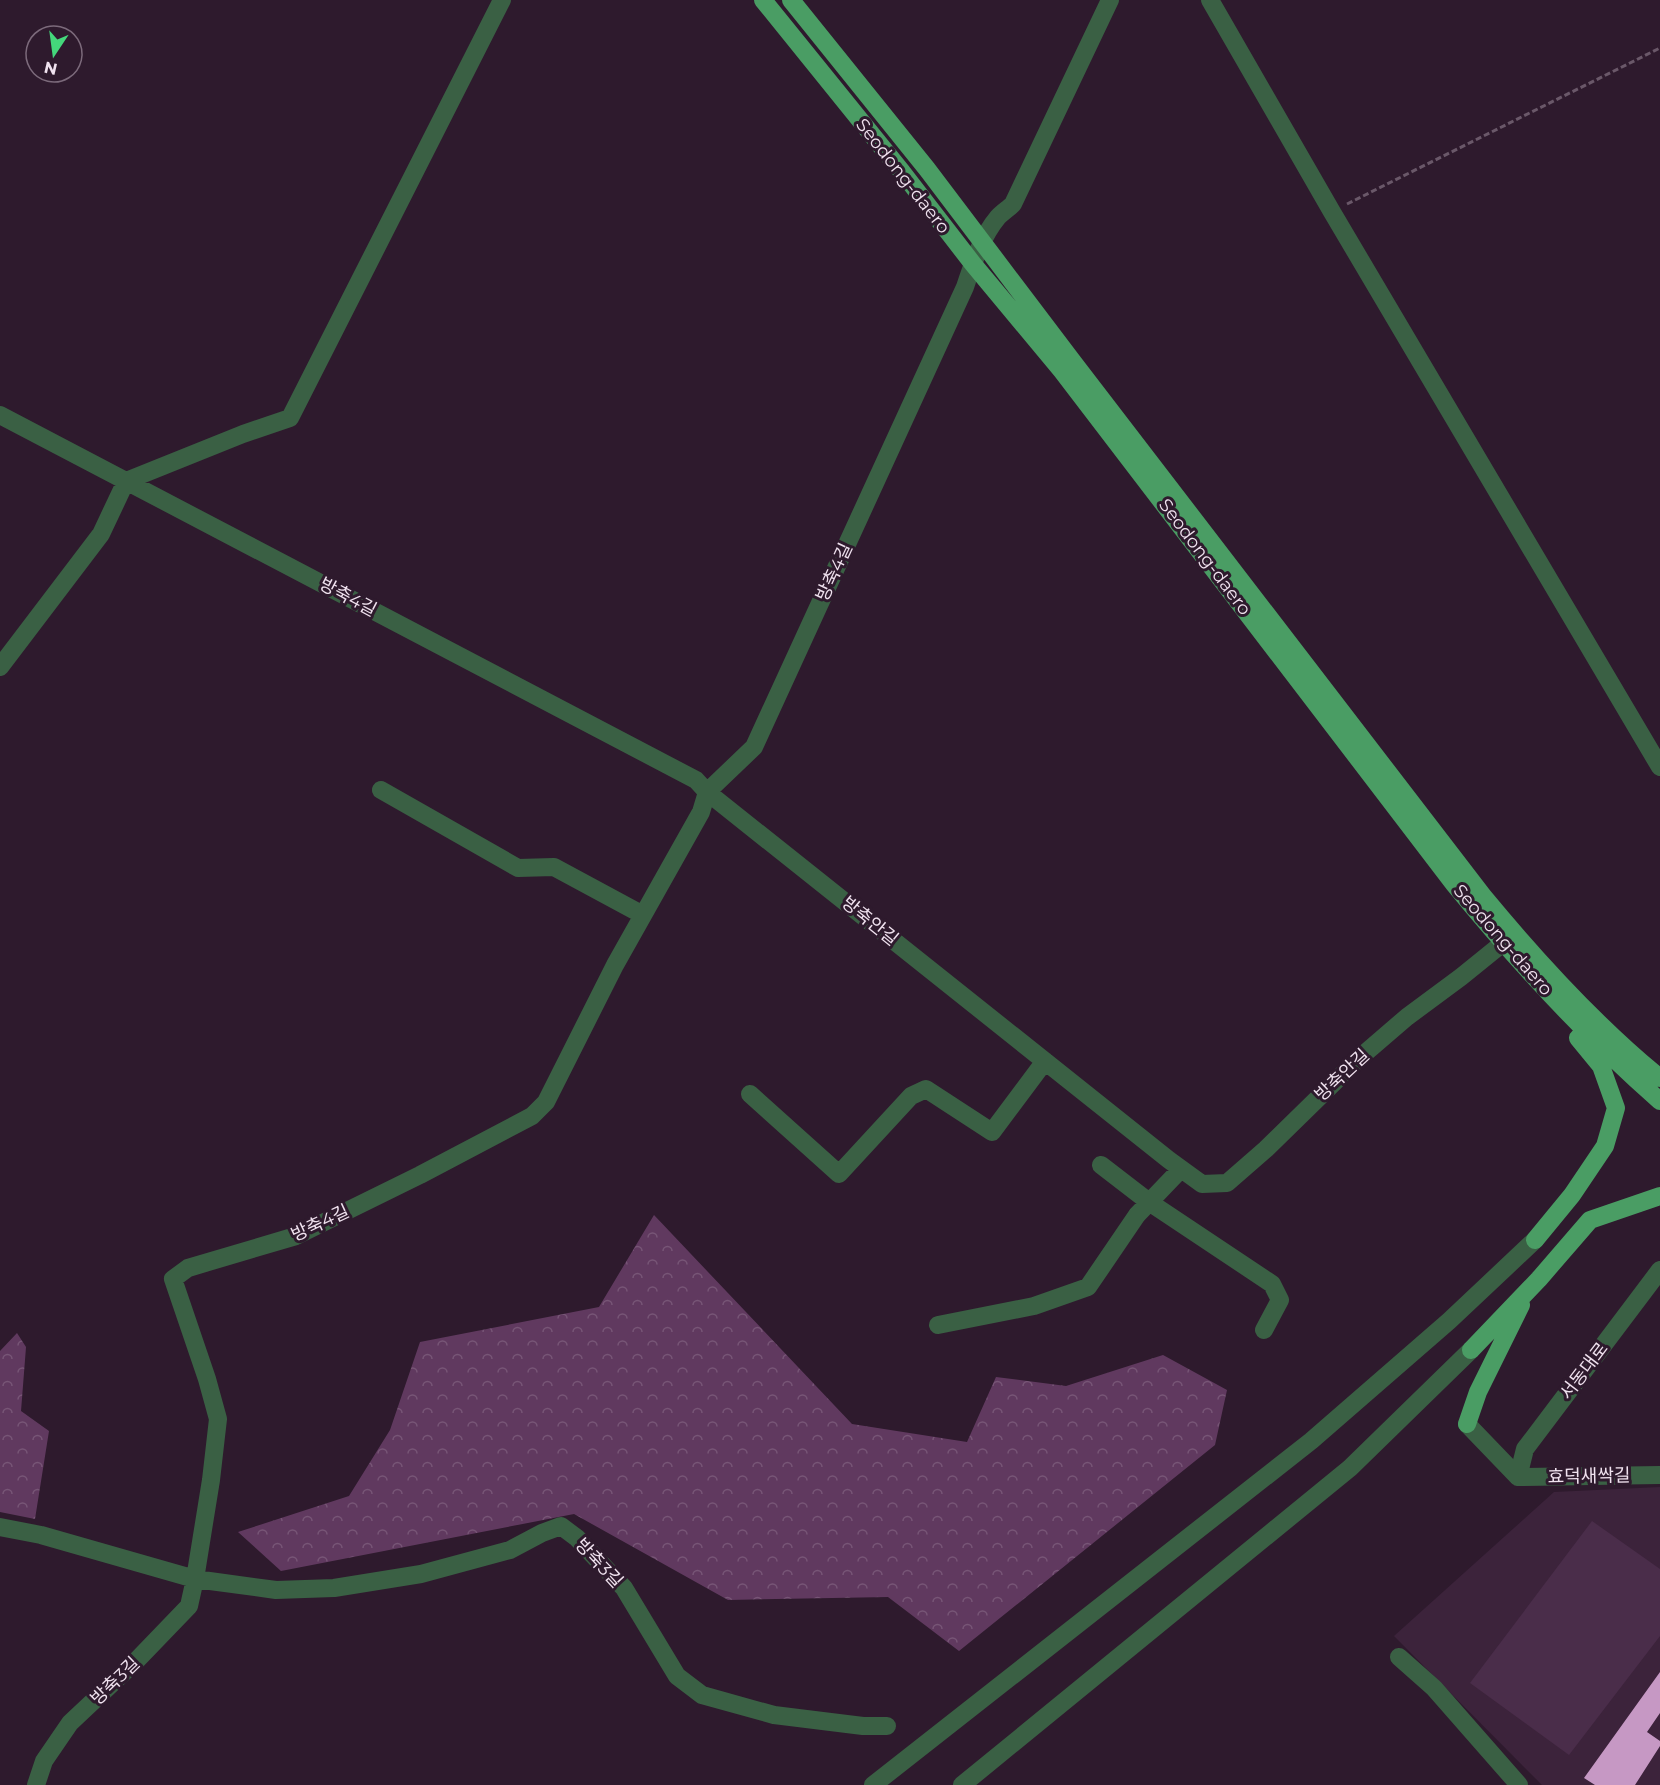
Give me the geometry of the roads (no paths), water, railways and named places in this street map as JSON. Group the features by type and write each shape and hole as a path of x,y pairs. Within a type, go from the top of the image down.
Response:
{"main road":[{"name":"Seodong-daero","path":"763,0 973,264 1062,371 1394,807 1503,943 1586,1032 1660,1101"},
{"name":"Seodong-daero","path":"791,0 927,169 1483,896 1518,939 1594,1018 1660,1078"},
{"path":"1521,962 1533,985 1601,1065 1616,1108 1605,1146 1572,1195 1534,1240"},
{"path":"1472,1350 1530,1289 1590,1220 1660,1196"},
{"path":"1467,1424 1478,1392 1530,1289"}],"street":[{"path":"0,667 100,534 126,481 243,434 290,418 502,0"},
{"name":"방축4길","path":"702,786 754,747 965,287 982,243 998,217 1013,204 1110,0"},
{"path":"1210,0 1332,212 1660,767"},
{"name":"방축4길","path":"0,415 702,786"},
{"name":"방축4길","path":"195,1579 218,1419 173,1279 188,1268 296,1236 420,1175 532,1116 546,1102 615,965 701,812 702,786"},
{"name":"방축안길","path":"702,786 1202,1184 1227,1183 1266,1149 1382,1038 1503,943"},
{"path":"381,790 518,868 554,867 643,915"},
{"path":"750,1094 839,1174 911,1096 926,1089 992,1132 1045,1061"},
{"path":"1101,1165 1149,1202 1272,1284 1280,1300 1264,1330"},
{"path":"938,1326 1034,1306 1088,1287 1137,1215 1181,1169"},
{"path":"873,1785 1311,1441 1449,1321 1534,1240"},
{"name":"서동대로","path":"1518,1477 1525,1449 1660,1270"},
{"path":"962,1785 1350,1468 1472,1350"},
{"path":"1467,1424 1518,1477"},
{"name":"효덕새싹길","path":"1518,1477 1660,1475"},
{"name":"방축3길","path":"0,1527 41,1535 195,1579 276,1590 334,1588 421,1574 510,1550 561,1526 577,1538 624,1588 677,1676 702,1695 774,1715 863,1726 887,1726"},
{"name":"방축3길","path":"36,1785 44,1761 70,1723 137,1660 189,1606 195,1579"},
{"path":"1399,1657 1434,1688 1519,1785"}]}
